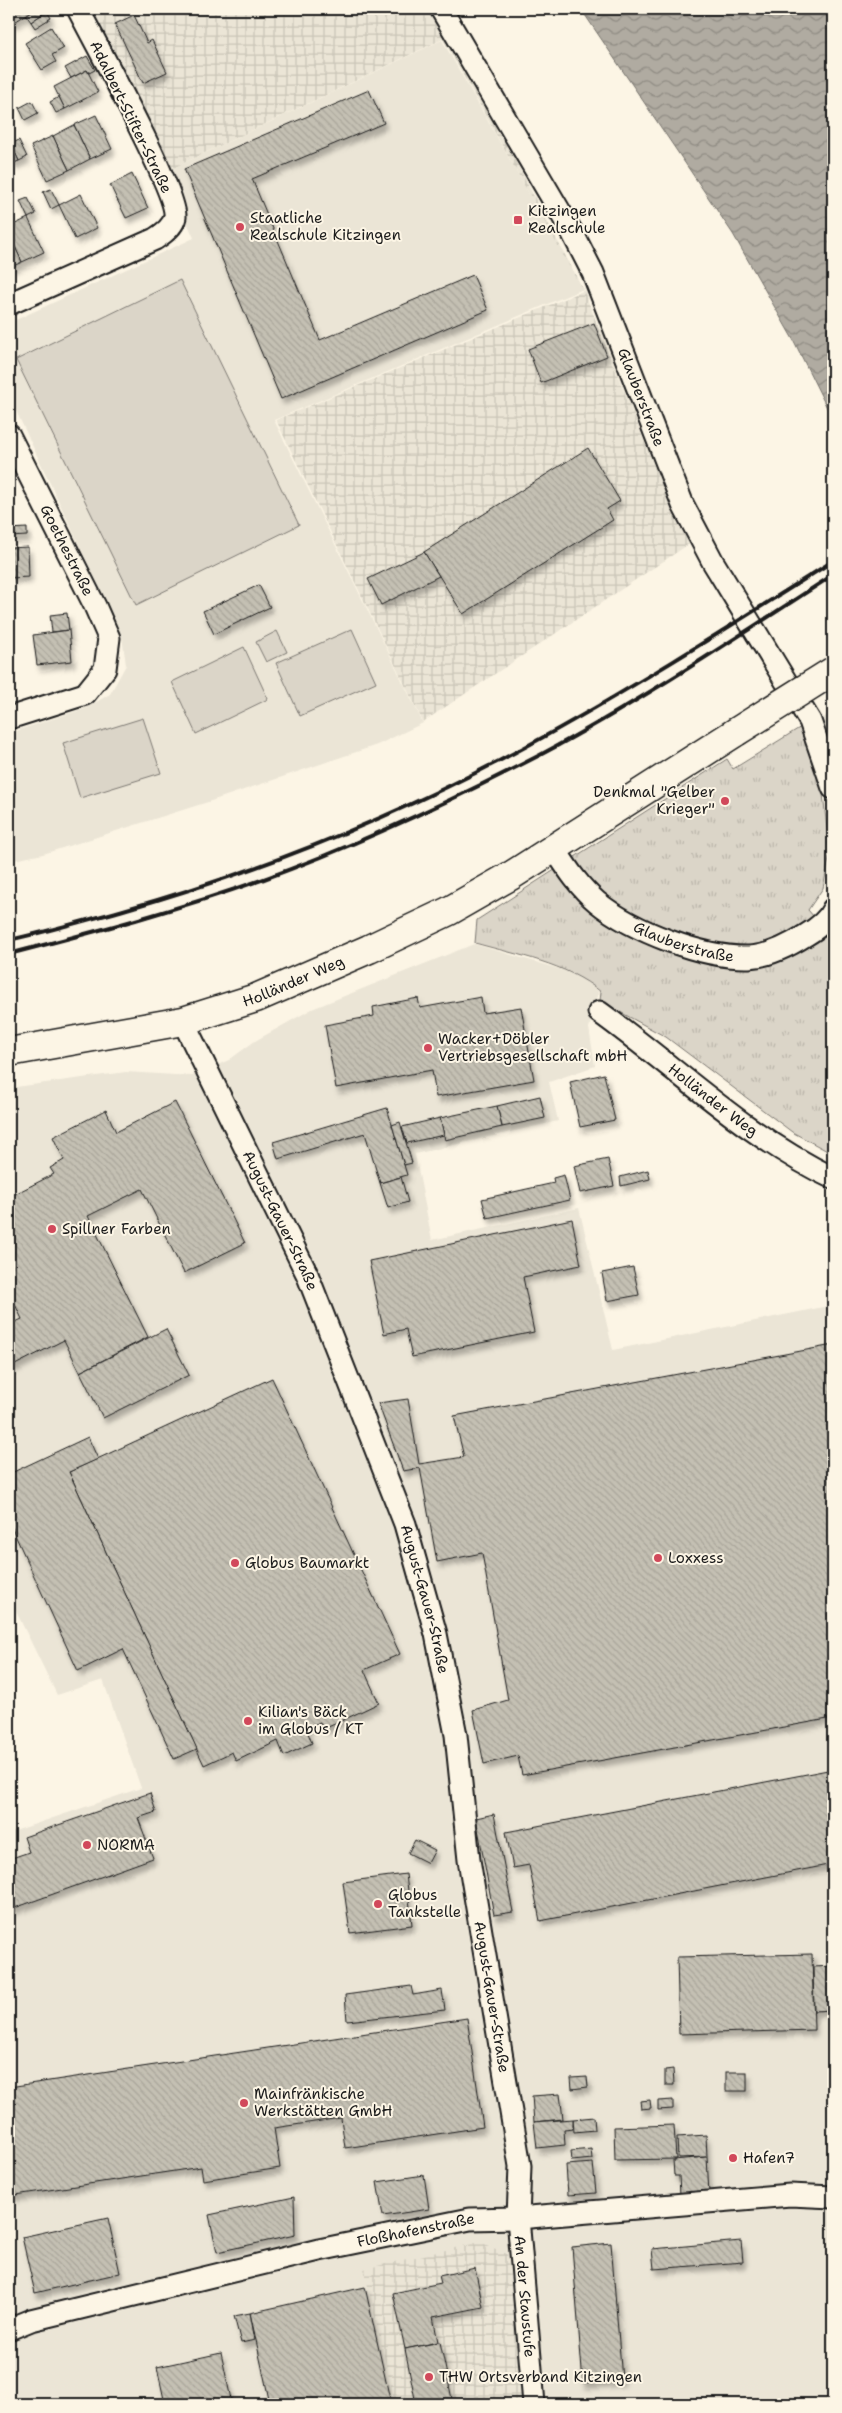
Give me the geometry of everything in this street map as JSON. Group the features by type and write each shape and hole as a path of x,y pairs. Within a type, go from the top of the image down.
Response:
{"main road":[{"name":"Holländer Weg","path":"9,1052 183,1021 256,998 377,945 449,911 554,848 833,671"}],"street":[{"name":"Adalbert-Stifter-Straße","path":"9,304 155,239 168,230 175,218 174,205 159,170 78,9"},
{"name":"Glauberstraße","path":"441,9 572,232 592,273 683,505 713,562 810,721 833,788"},
{"name":"Goethestraße","path":"9,435 96,606 108,638 105,669 85,694 9,718"},
{"name":"Glauberstraße","path":"554,848 580,886 616,915 644,930 693,948 725,955 750,957 775,952 798,941 817,928 833,913"},
{"name":"Holländer Weg","path":"599,1012 641,1042 735,1119 809,1167 833,1178"},
{"name":"August-Gauer-Straße","path":"183,1021 307,1274 405,1524 436,1634 456,1735 470,1860 520,2166 518,2218"},
{"name":"Floßhafenstraße","path":"9,2329 31,2320 319,2250 470,2220 518,2218 790,2195 833,2197"},
{"name":"An der Staustufe","path":"518,2218 534,2404"}],"shaded area":[{"path":"88,9 432,9 449,35 584,291 655,468 689,544 423,722 276,420 583,291 443,39 165,172"},
{"path":"442,40 583,289 274,420 423,723 377,745 208,802 43,854 14,860 9,838 9,733 86,708 110,694 126,665 122,636 9,396 9,323 194,238 165,172"},
{"path":"833,712 833,767 821,719"},
{"path":"474,944 563,970 585,979 599,992 589,1028 595,1066 549,1082 558,1121 415,1154 432,1240 579,1208 613,1350 833,1305 833,2404 9,2404 9,1833 141,1788 103,1680 57,1695 9,1597 9,1088 126,1072 192,1076 229,1060 255,1041 312,1009"},
{"path":"480,2242 507,2254 526,2404 395,2404 364,2269"}],"green space":[{"path":"180,280 299,525 136,605 16,360"},
{"path":"352,629 376,682 300,716 276,663"},
{"path":"277,631 287,652 266,662 256,642"},
{"path":"244,647 268,699 196,734 172,682"},
{"path":"143,718 161,773 80,798 63,743"},
{"path":"801,727 822,786 830,854 823,888 808,910 833,939 833,1154 792,1132 666,1037 600,1001 601,992 587,982 541,961 475,943 477,920 727,759 733,769"}],"water":[{"path":"581,9 833,9 833,420 794,341 733,234"}],"building":[{"path":"9,9 35,9 13,23 9,16"},
{"path":"35,9 45,9 47,11 31,22 26,15"},
{"path":"47,11 51,18 35,28 31,22"},
{"path":"134,15 147,43 152,40 167,72 143,83 115,24"},
{"path":"51,27 64,48 52,55 56,62 42,70 25,43"},
{"path":"87,56 95,70 89,73 87,70 71,78 65,68"},
{"path":"87,70 98,92 65,109 54,87"},
{"name":"Staatliche Realschule Kitzingen","path":"369,90 384,123 252,179 320,340 473,275 488,310 281,399 184,169"},
{"path":"59,97 65,109 56,113 50,102"},
{"path":"32,101 38,113 25,120 19,108"},
{"path":"96,115 112,149 90,159 74,125"},
{"path":"74,125 90,159 69,170 53,136"},
{"path":"53,136 69,170 47,180 31,146"},
{"path":"19,140 27,157 19,161 11,144"},
{"path":"11,144 19,161 11,164 9,145"},
{"path":"132,174 148,208 126,218 110,185"},
{"path":"51,189 59,205 51,209 43,192"},
{"path":"81,194 97,228 75,239 59,205"},
{"path":"28,198 36,214 28,218 20,201"},
{"path":"28,218 44,252 22,262 9,234 9,227"},
{"path":"9,234 22,262 9,268"},
{"path":"594,323 607,356 541,383 528,349"},
{"path":"588,448 620,501 607,509 613,520 463,614 424,552"},
{"path":"27,528 27,536 9,537 9,529"},
{"path":"28,547 29,577 9,578 9,548"},
{"path":"424,552 439,576 381,605 368,579"},
{"path":"259,585 270,607 214,634 203,611"},
{"path":"67,613 69,630 52,632 50,615"},
{"path":"69,630 72,661 37,665 33,635"},
{"name":"Wacker+Döbler Vertriebsgesellschaft mbH","path":"481,997 483,1013 521,1007 534,1080 436,1097 432,1070 336,1088 325,1025 374,1016 373,1007 418,998 420,1008"},
{"path":"604,1074 615,1120 580,1127 570,1082"},
{"path":"540,1096 545,1118 502,1127 497,1106"},
{"name":"Spillner Farben","path":"175,1102 245,1243 184,1273 142,1189 88,1216 148,1337 80,1372 64,1340 9,1368 9,1325 22,1319 9,1292 9,1197 54,1174 50,1168 64,1160 53,1137 106,1110 116,1132"},
{"path":"497,1106 502,1127 445,1140 440,1118"},
{"path":"387,1108 407,1175 380,1183 365,1133 278,1159 273,1142"},
{"path":"440,1118 444,1135 407,1143 402,1127"},
{"path":"400,1122 412,1163 404,1165 392,1125"},
{"path":"608,1159 614,1186 580,1193 574,1166"},
{"path":"648,1170 650,1179 621,1186 620,1177"},
{"path":"564,1175 570,1200 487,1218 482,1199 554,1183 553,1178"},
{"path":"401,1177 408,1202 388,1208 380,1183"},
{"path":"572,1219 581,1265 523,1277 534,1332 412,1357 406,1329 384,1334 369,1261"},
{"path":"633,1267 639,1295 607,1301 602,1273"},
{"path":"166,1329 189,1375 103,1418 80,1372"},
{"name":"Loxxess","path":"833,1345 833,1718 522,1775 518,1756 484,1764 473,1710 508,1700 482,1553 437,1562 420,1468 403,1471 378,1403 408,1399 419,1464 464,1457 454,1416"},
{"name":"Globus Baumarkt","path":"272,1378 400,1654 364,1670 379,1703 324,1729 320,1722 306,1728 312,1743 284,1756 278,1741 236,1761 232,1752 204,1765 69,1472"},
{"path":"88,1437 98,1459 69,1472 197,1749 174,1759 123,1649 78,1671 9,1522 9,1474"},
{"path":"833,1769 833,1864 540,1921 529,1865 513,1868 506,1832"},
{"name":"NORMA","path":"150,1793 156,1812 138,1818 153,1858 9,1910 9,1859 29,1852 24,1837"},
{"path":"494,1814 513,1912 494,1915 476,1818"},
{"path":"415,1840 435,1850 428,1863 408,1853"},
{"name":"Globus Tankstelle","path":"406,1874 412,1925 350,1933 343,1882"},
{"path":"812,1954 814,2030 679,2034 677,1957"},
{"path":"833,1966 833,2010 814,2011 813,1967"},
{"path":"411,1986 413,1995 442,1990 445,2010 347,2021 345,1995"},
{"name":"Mainfränkische Werkstätten GmbH","path":"467,2018 483,2127 345,2148 341,2118 274,2128 280,2168 203,2180 201,2167 9,2196 9,2087"},
{"path":"673,2069 674,2085 665,2085 665,2070"},
{"path":"726,2072 747,2072 747,2091 726,2091"},
{"path":"587,2077 588,2087 572,2089 571,2078"},
{"path":"560,2094 563,2119 534,2122 532,2096"},
{"path":"650,2100 651,2108 641,2109 640,2101"},
{"path":"673,2100 673,2109 658,2110 658,2101"},
{"path":"594,2117 595,2130 574,2132 573,2119"},
{"path":"573,2119 573,2129 564,2130 565,2145 537,2148 534,2122"},
{"path":"674,2125 676,2159 615,2160 614,2127"},
{"path":"706,2135 707,2157 678,2158 677,2137"},
{"path":"591,2149 592,2159 572,2161 571,2151"},
{"path":"707,2157 709,2194 680,2195 679,2176 674,2176 673,2160"},
{"path":"593,2163 596,2193 568,2195 566,2165"},
{"path":"424,2175 429,2209 383,2216 377,2182"},
{"path":"294,2197 295,2235 217,2252 209,2215"},
{"path":"108,2218 120,2273 35,2293 22,2237"},
{"path":"741,2241 743,2262 654,2269 652,2249"},
{"path":"611,2243 622,2380 583,2383 572,2247"},
{"path":"475,2268 483,2307 433,2317 438,2342 405,2349 393,2293 441,2283 439,2276"},
{"path":"365,2287 391,2404 270,2404 250,2313"},
{"path":"250,2313 255,2340 241,2343 234,2316"},
{"name":"THW Ortsverband Kitzingen","path":"440,2342 453,2404 416,2404 405,2349"},
{"path":"221,2353 232,2404 165,2404 157,2367"}],"railway":[{"path":"9,940 120,911 225,878 328,840 429,796 527,746 605,702 833,561"},
{"path":"9,954 137,920 233,890 334,852 404,821 540,755 615,713 833,575"}],"place":[{"name":"Kitzingen Realschule","path":"518,220"},
{"name":"Staatliche Realschule Kitzingen","path":"240,227"},
{"name":"Denkmal \"Gelber Krieger\"","path":"725,801"},
{"name":"Wacker+Döbler Vertriebsgesellschaft mbH","path":"428,1048"},
{"name":"Spillner Farben","path":"52,1229"},
{"name":"Loxxess","path":"658,1558"},
{"name":"Globus Baumarkt","path":"235,1563"},
{"name":"Kilian's Bäck im Globus / KT","path":"248,1721"},
{"name":"NORMA","path":"87,1845"},
{"name":"Globus Tankstelle","path":"378,1904"},
{"name":"Mainfränkische Werkstätten GmbH","path":"244,2103"},
{"name":"Hafen7","path":"733,2158"},
{"name":"THW Ortsverband Kitzingen","path":"429,2377"}]}
